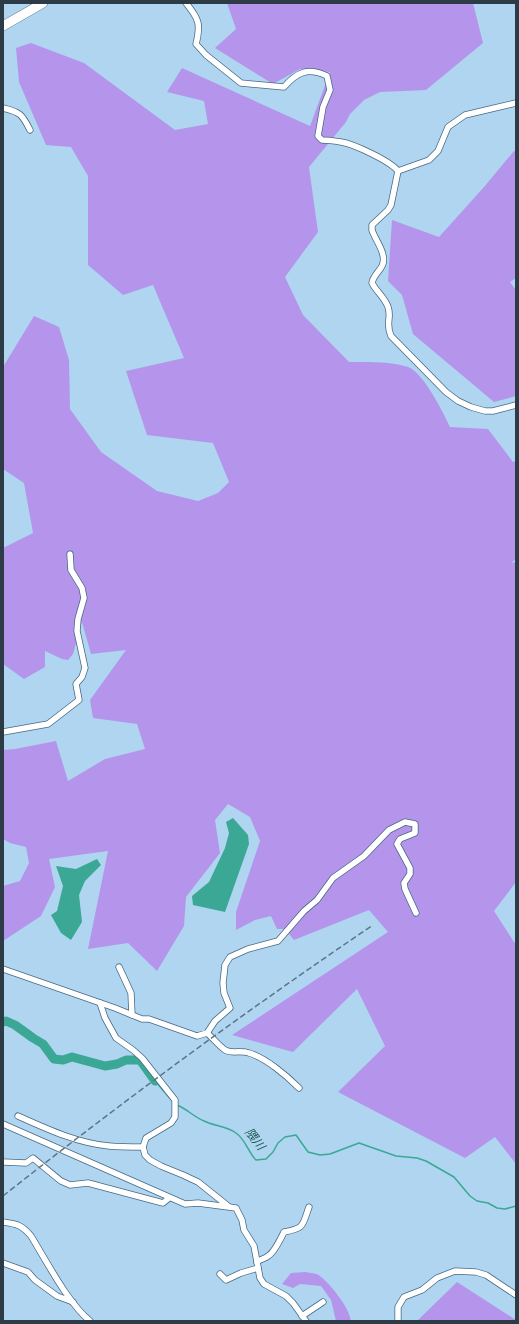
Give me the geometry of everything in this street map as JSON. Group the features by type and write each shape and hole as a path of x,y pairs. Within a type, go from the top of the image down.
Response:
{"main road":[{"path":"3,26 31,6 43,3"}],"street":[{"path":"186,3 196,16 199,28 196,44 206,55 241,83 284,87 300,72 319,72 327,76 330,90 323,107 318,136 322,140 343,142 374,155 394,166 398,172 391,205 388,210 372,225 373,234 384,259 382,266 372,280 372,283 388,307 388,329 391,336 434,378 446,392 458,401 485,411 493,411 516,405"},
{"path":"398,172 429,160 438,151 448,127 465,115 516,103"},
{"path":"3,108 16,111 24,118 30,130"},
{"path":"3,732 48,724 79,700 76,684 82,677 84,668 77,631 78,619 84,598 82,588 71,570 70,554"},
{"path":"3,970 142,1019 154,1020 197,1036 207,1033 215,1020 230,1008 224,993 223,983 226,965 230,957 248,949 278,941 304,911 317,900 333,878 364,856 389,830 406,822 415,824 415,833 400,839 397,844 410,868 410,874 404,883 405,889 416,913"},
{"path":"118,967 131,993 132,1015"},
{"path":"100,1003 105,1018 116,1038 142,1058 175,1100 175,1117 171,1123 146,1138 143,1147 145,1155 150,1160 198,1182 230,1207"},
{"path":"207,1033 225,1050 233,1052 248,1052 290,1079 299,1088"},
{"path":"18,1116 59,1134 89,1142 108,1146 143,1147"},
{"path":"3,1124 185,1204 198,1203 236,1208 242,1220 244,1230 254,1246 260,1278 264,1284 286,1296 306,1321"},
{"path":"3,1162 26,1163 33,1158 61,1181 70,1185 88,1182 163,1203 169,1198"},
{"path":"220,1274 226,1280 257,1265 269,1256 284,1232 297,1230 301,1227 309,1207"},
{"path":"3,1222 17,1224 32,1236 73,1302 83,1315 90,1321"},
{"path":"3,1263 28,1272 35,1280 57,1296 73,1302"},
{"path":"398,1321 398,1307 404,1297 422,1290 437,1278 455,1271 486,1275 516,1295"},
{"path":"302,1316 322,1302"}],"shaded area":[{"path":"227,3 473,3 483,43 426,90 380,92 364,100 350,114 346,122 309,167 318,232 285,277 303,315 349,362 379,362 408,367 414,370 432,393 450,427 488,429 513,462 516,461 516,559 511,563 516,562 516,882 494,911 516,945 516,1164 495,1137 465,1158 338,1092 385,1046 357,989 293,1052 232,1035 388,932 369,910 294,940 285,929 277,929 271,916 255,920 236,930 236,912 260,841 250,817 228,804 215,820 220,853 186,897 184,926 157,971 128,943 88,949 108,851 49,859 55,887 41,916 3,941 3,886 20,881 29,863 26,847 10,843 3,839 3,750 56,741 68,781 105,759 145,749 137,724 93,718 90,700 126,650 91,654 82,622 73,654 68,660 62,659 45,651 45,667 24,679 3,664 3,548 33,533 24,483 3,469 3,367 34,316 59,327 69,360 70,409 101,452 157,491 198,501 218,493 229,482 213,443 147,435 126,371 184,358 153,285 123,295 88,265 88,176 71,147 46,145 19,82 16,48 31,43 84,63 175,130 208,124 204,101 167,92 182,68 310,126 330,72 300,69 273,84 215,48 236,29"},
{"path":"514,151 516,152 516,278 510,282 516,290 516,396 494,402 413,334 402,295 388,281 392,220 439,237"},
{"path":"233,818 248,835 249,844 225,912 193,905 192,896 209,882 225,848 229,833 226,822"},
{"path":"97,859 101,865 85,881 79,895 82,922 71,940 61,933 51,915 57,911 63,886 56,866 76,869"},
{"path":"305,1272 319,1275 329,1285 347,1309 351,1321 336,1321 331,1300 321,1286 300,1284 293,1288 282,1284 291,1273"},
{"path":"457,1282 516,1320 516,1321 417,1321"}],"waterway":[{"name":"隈川","path":"3,1022 6,1021 15,1025 43,1044 54,1059 63,1060 72,1057 105,1066 117,1064 126,1060 140,1060 155,1081"},
{"name":"隈川","path":"155,1081 174,1103"},
{"name":"隈川","path":"177,1105 208,1123 236,1133 242,1139 256,1160 266,1159 273,1152 278,1143 285,1137 296,1135 308,1152 320,1155 330,1154 359,1143 396,1156 417,1158 426,1161 454,1177 470,1196 477,1201 488,1203 497,1208 505,1209 516,1206"}],"railway":[{"path":"3,1196 185,1057 278,990 373,925"}]}
